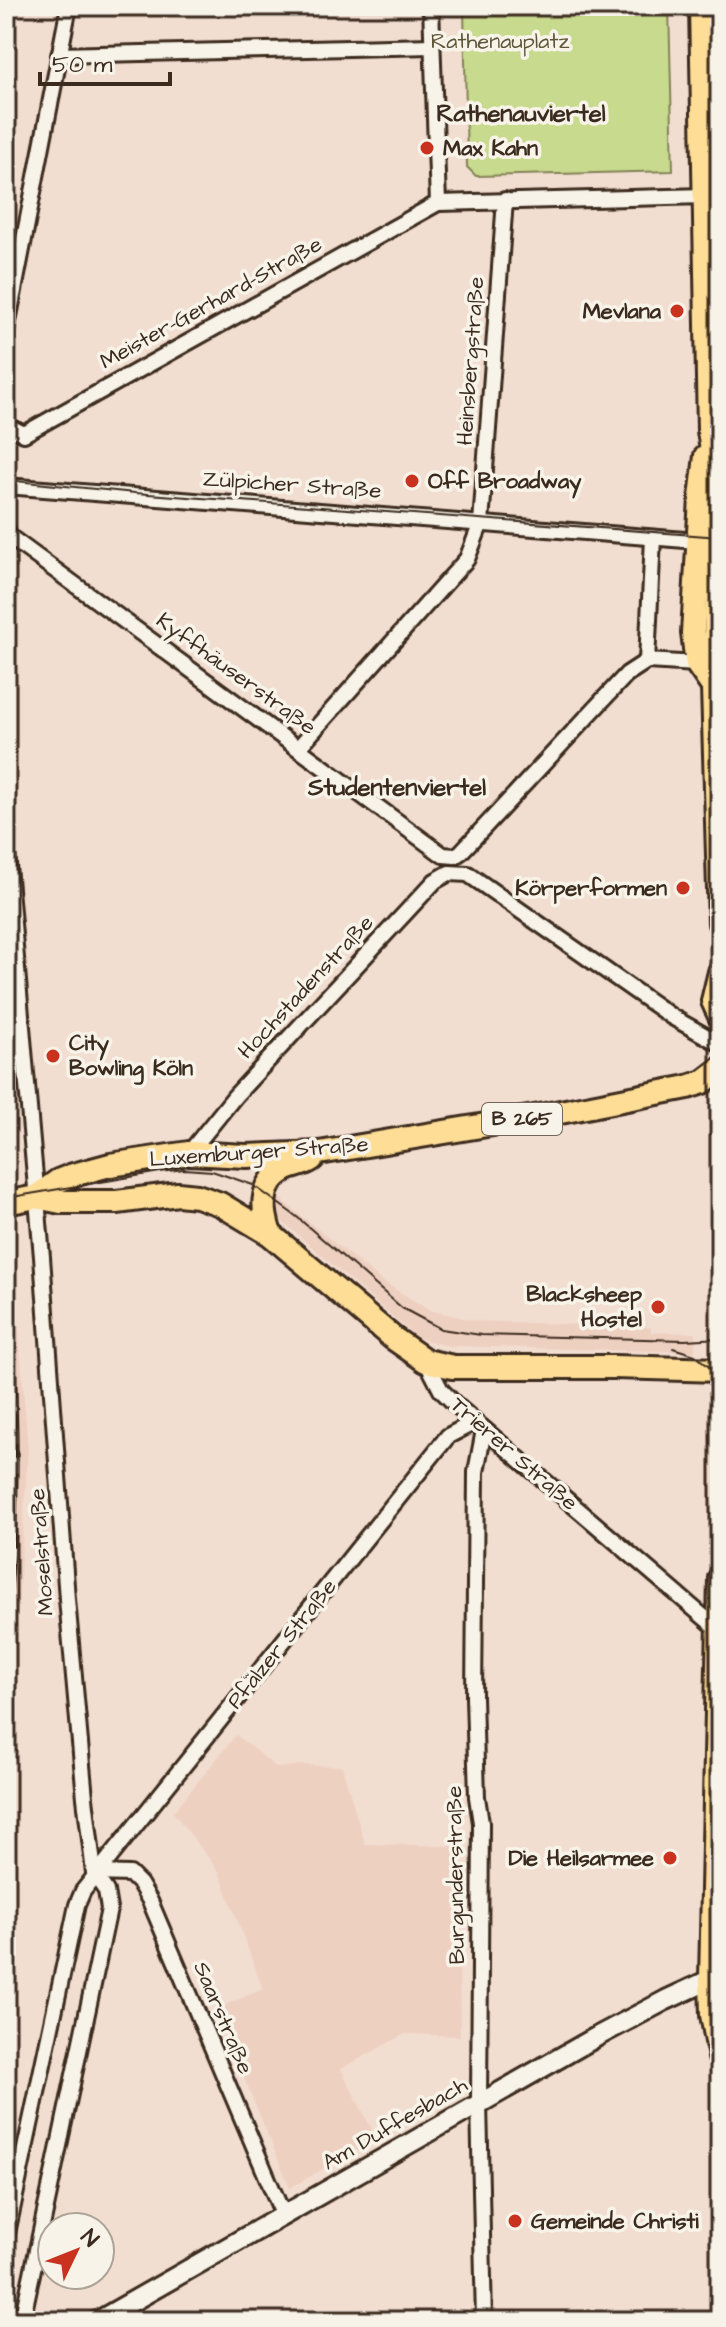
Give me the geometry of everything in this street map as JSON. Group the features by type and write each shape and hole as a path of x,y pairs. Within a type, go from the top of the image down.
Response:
{"main road":[{"path":"701,6 720,923"},
{"path":"709,431 720,500"},
{"path":"716,687 697,664 693,633 720,512"},
{"path":"720,972 713,1001 720,1016"},
{"name":"Luxemburger Straße","path":"36,1197 58,1181 110,1165 189,1153 246,1156 319,1153 540,1116 688,1087 703,1082 720,1069"},
{"path":"270,1234 263,1208 265,1192 283,1170 308,1162 319,1153"},
{"name":"Luxemburger Straße","path":"6,1203 36,1197 61,1202 117,1202 178,1194 197,1196"},
{"name":"Trierer Straße","path":"197,1196 220,1204 270,1234 393,1338 426,1361"},
{"name":"B 265","path":"426,1361 453,1367 720,1370"},
{"path":"720,1578 712,2015 720,2057"}],"street":[{"path":"6,332 69,6"},
{"path":"431,6 438,203 705,196"},
{"path":"59,55 432,46"},
{"name":"Heinsbergstraße","path":"299,747 467,559 481,523 505,200"},
{"name":"Meister-Gerhard-Straße","path":"6,425 24,434 32,430 438,203"},
{"name":"Zülpicher Straße","path":"6,486 712,542"},
{"name":"Kyffhäuserstraße","path":"6,528 10,537 443,855 455,856 461,852 627,674 647,661"},
{"path":"653,538 647,661 697,664"},
{"name":"Moselstraße","path":"6,843 69,1630 94,1873"},
{"name":"Hochstadenstraße","path":"189,1153 235,1096 435,881 449,873 468,874 672,1017 720,1044"},
{"name":"Trierer Straße","path":"426,1361 441,1390 479,1426 719,1630"},
{"name":"Pfälzer Straße","path":"6,2238 77,1905 94,1873 140,1821 448,1436 479,1426"},
{"name":"Burgunderstraße","path":"479,1426 474,1682 477,1797 481,1823 479,2103 484,2321"},
{"path":"25,2319 109,1909 106,1891 94,1873"},
{"name":"Saarstraße","path":"94,1873 130,1874 150,1901 284,2217"},
{"name":"Am Duffesbach","path":"98,2321 598,2036 715,1977"}],"shaded area":[{"path":"273,1193 379,1279 429,1310 477,1321 651,1327 651,1332 696,1333 695,1352 448,1346 424,1340 415,1336 271,1212"},
{"path":"12,1240 28,1450 18,1609 6,1675 6,1241"},
{"path":"236,1735 277,1768 342,1766 365,1844 458,1846 460,2036 405,2034 341,2069 377,2139 290,2188 215,2009 263,1989 219,1872 173,1812"}],"green space":[{"name":"Rathenauplatz","path":"464,6 669,6 673,171 476,176 467,167"}],"tram line":[{"path":"6,480 135,493 720,537"},
{"path":"6,1198 160,1172 184,1169 212,1171 253,1185 297,1217 402,1308 441,1329 481,1335 685,1340 720,1338"},
{"path":"673,1348 695,1355 720,1376"}],"railway":[{"path":"6,1278 15,1444 13,1528 6,1611"}],"place":[{"name":"Max Kahn","path":"427,148"},
{"name":"Mevlana","path":"677,311"},
{"name":"Off Broadway","path":"412,481"},
{"name":"Körperformen","path":"683,888"},
{"name":"City Bowling Köln","path":"53,1056"},
{"name":"Blacksheep Hostel","path":"658,1307"},
{"name":"Die Heilsarmee","path":"670,1858"},
{"name":"Gemeinde Christi","path":"515,2221"}],"district":[{"name":"Rathenauviertel","path":"521,114"},
{"name":"Studentenviertel","path":"397,788"}]}
